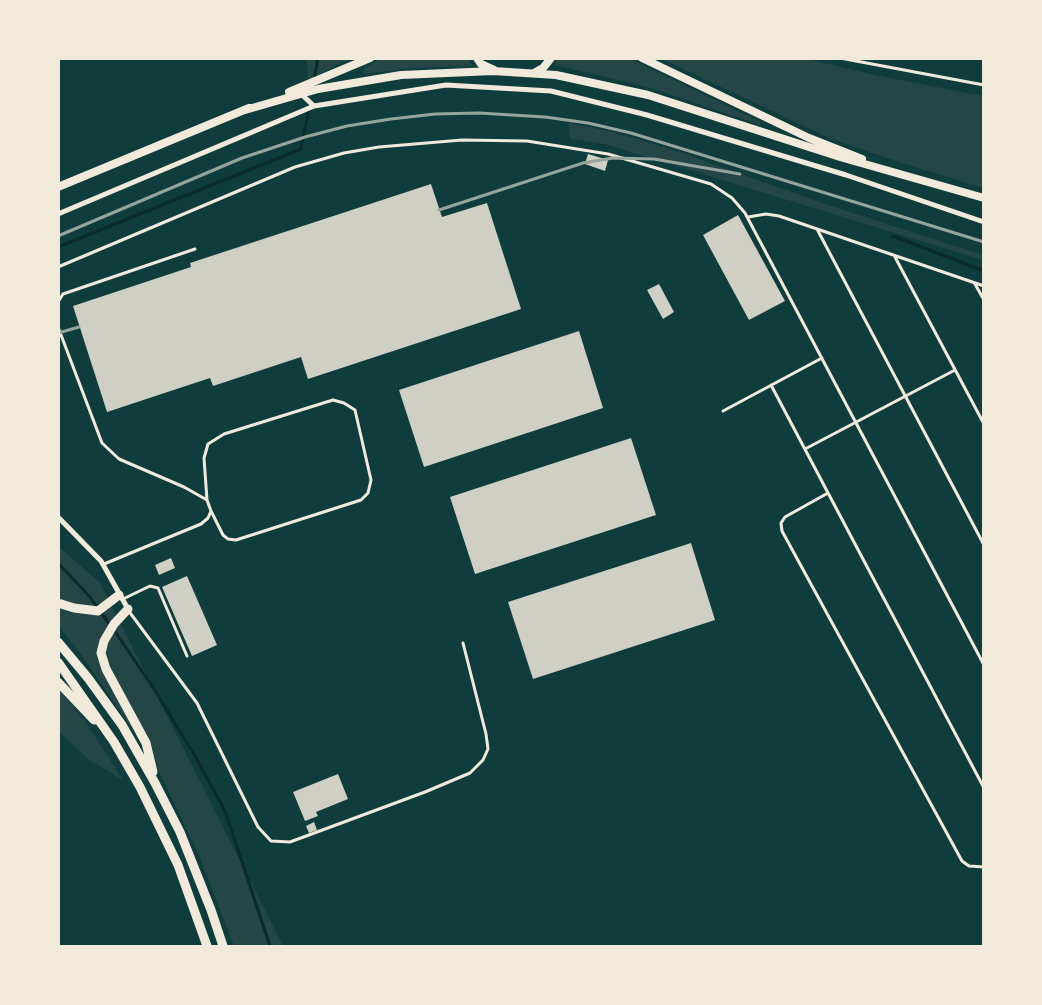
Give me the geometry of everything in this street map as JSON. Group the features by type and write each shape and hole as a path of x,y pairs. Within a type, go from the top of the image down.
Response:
{"highway":[{"path":"58,603 98,611 120,597"},
{"path":"128,609 114,624 104,640 102,653 106,669 146,743 155,783"},
{"path":"58,642 122,725 155,783 180,832 223,946"},
{"path":"58,662 114,742 140,787 178,865 207,946"},
{"path":"58,682 114,742"}],"main road":[{"path":"58,187 370,58"},
{"path":"477,58 490,69 500,71"},
{"path":"534,73 543,68 551,58"},
{"path":"642,58 809,138 899,173"},
{"path":"245,110 300,93 350,82 401,75 500,71 534,73 578,79 637,92 840,157 984,198"}],"street":[{"path":"58,214 314,106 446,86 551,91 658,118 846,175 984,222"},
{"path":"300,93 314,106"},
{"path":"58,516 102,564 128,609"}],"lane":[{"path":"840,58 984,85"},
{"path":"58,267 311,162 361,150 462,140 527,141 608,154 711,184 732,198 748,217 984,665"},
{"path":"748,217 772,215 984,286"},
{"path":"818,229 984,545"},
{"path":"58,302 63,294 195,249"},
{"path":"894,255 984,424"},
{"path":"975,283 984,300"},
{"path":"58,327 102,443 119,459 184,487 207,500"},
{"path":"723,411 822,358"},
{"path":"805,449 955,370"},
{"path":"771,385 984,788"},
{"path":"333,400 344,403 355,410 371,480 368,493 361,500 236,540 228,539 223,535 207,500 204,458 208,444 224,434 333,400"},
{"path":"828,493 785,517 781,523 782,531 962,861 969,866 984,867"},
{"path":"102,564 201,524 208,518 211,511"},
{"path":"120,597 150,586 158,588 187,656"},
{"path":"128,609 197,703 258,827 271,841 290,842 425,792 470,773 483,760 488,749 486,734 463,643"}],"shaded area":[{"path":"307,58 349,59 308,80"},
{"path":"381,59 468,59 473,66 413,68 363,73 364,68"},
{"path":"557,59 631,59 761,122 760,125 651,88 555,65"},
{"path":"662,59 807,59 983,96 983,188 829,138"},
{"path":"568,123 609,131 671,149 825,204 983,255 983,260 605,144 571,139"},
{"path":"58,546 100,583 283,946 234,946 198,853 155,763 83,657 59,626"},
{"path":"58,687 85,721 123,780 88,759 59,732"}],"building":[{"path":"588,154 608,160 605,171 585,164"},
{"path":"431,184 442,217 487,203 521,309 308,379 301,357 213,386 210,378 107,412 73,306 191,267 190,263"},
{"path":"738,215 785,301 749,320 703,235"},
{"path":"659,284 674,312 663,319 647,290"},
{"path":"579,331 603,408 424,467 399,390"},
{"path":"631,438 656,515 475,574 450,497"},
{"path":"691,543 715,620 533,679 508,602"},
{"path":"171,558 175,568 159,575 155,565"},
{"path":"187,576 217,645 192,656 162,587"},
{"path":"338,774 348,799 316,812 318,816 305,821 293,792"},
{"path":"314,822 317,830 309,833 306,826"}],"waterway":[{"path":"314,80 318,58"},
{"path":"58,247 301,149 309,108"},
{"path":"891,237 984,271"},
{"path":"58,563 90,597 110,625"},
{"path":"114,630 154,689 225,811 270,946"}],"railway":[{"path":"58,236 242,158 305,137 347,126 391,119 435,114 479,113 545,117 588,123 631,133 984,242"},
{"path":"439,210 583,163 613,158 654,159 740,174"},
{"path":"58,333 79,327"}]}
